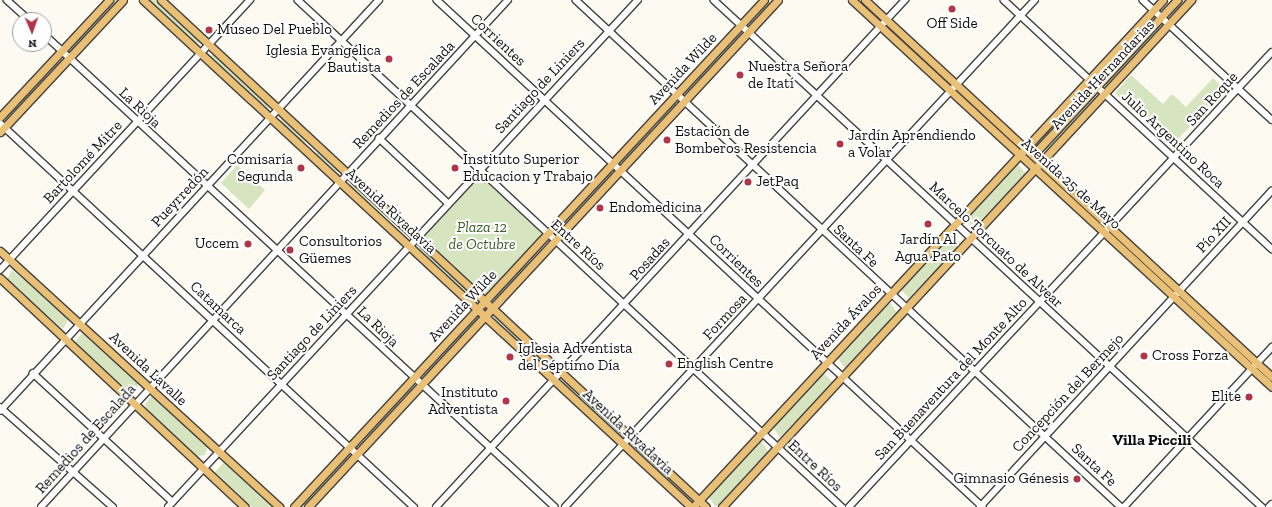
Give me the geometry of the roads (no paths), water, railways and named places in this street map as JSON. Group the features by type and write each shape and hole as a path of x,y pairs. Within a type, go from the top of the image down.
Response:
{"main road":[{"path":"0,117 109,0"},
{"path":"2,127 123,0"},
{"name":"Avenida Rivadavia","path":"143,0 202,52 308,150 408,246 486,316 623,446 692,507"},
{"name":"Avenida Rivadavia","path":"161,0 560,372 632,436 706,507"},
{"name":"Avenida Wilde","path":"294,507 479,310 764,0"},
{"name":"Avenida Wilde","path":"308,507 778,0"},
{"name":"Avenida 25 de Mayo","path":"852,0 1104,232 1177,293"},
{"name":"Avenida 25 de Mayo","path":"865,0 957,83 1110,226 1177,293 1254,366 1272,388"},
{"name":"Avenida Hernandarias","path":"1019,154 1090,80 1163,0"},
{"name":"Avenida Hernandarias","path":"1033,155 1177,0"},
{"name":"Avenida Hernandarias","path":"1035,169 1191,0"},
{"path":"308,150 315,143"},
{"name":"Avenida Ávalos","path":"692,507 1019,154"},
{"path":"722,507 1035,169"},
{"name":"Avenida Lavalle","path":"0,251 80,322 148,388 278,507"},
{"path":"0,278 135,403 241,506"},
{"name":"Avenida 25 de Mayo","path":"1254,366 1272,377"}],"street":[{"path":"7,0 20,12"},
{"name":"Bartolomé Mitre","path":"0,270 250,0"},
{"name":"Entre Ríos","path":"298,0 842,507"},
{"name":"Pueyrredón","path":"1,409 33,372 379,0"},
{"name":"Corrientes","path":"437,0 981,506"},
{"name":"Remedios de Escalada","path":"41,507 275,250 341,181 379,138 476,36 508,0"},
{"name":"Santa Fe","path":"576,0 890,294 1123,507"},
{"name":"Santiago de Liniers","path":"168,507 347,314 416,237 638,0"},
{"name":"Marcelo Torcuato de Alvear","path":"714,0 970,239 1262,507"},
{"name":"Posadas","path":"436,507 553,379 626,305 689,234 905,0"},
{"name":"Julio Argentino Roca","path":"1004,0 1272,249"},
{"name":"Formosa","path":"566,507 1035,0"},
{"path":"1144,0 1272,120"},
{"name":"La Rioja","path":"52,42 275,250 347,314 421,385 555,507"},
{"name":"San Roque","path":"1104,232 1272,52"},
{"name":"Catamarca","path":"2,127 74,190 414,507"},
{"path":"379,138 448,204"},
{"name":"Pío XII","path":"1177,293 1272,191"},
{"name":"San Buenaventura del Monte Alto","path":"849,507 1104,232"},
{"name":"Concepción del Bermejo","path":"981,506 1177,293"},
{"path":"1123,507 1272,347"},
{"path":"33,372 173,502"},
{"path":"1,409 113,507"},
{"path":"1269,507 1272,504"}],"place":[{"name":"Off Side","path":"952,9"},
{"name":"Museo Del Pueblo","path":"209,30"},
{"name":"Iglesia Evangélica Bautista","path":"389,59"},
{"name":"Nuestra Señora de Itatí","path":"740,75"},
{"name":"Estación de Bomberos Resistencia","path":"667,140"},
{"name":"Jardín Aprendiendo a Volar","path":"840,144"},
{"name":"Comisaría Segunda","path":"301,168"},
{"name":"Instituto Superior Educacion y Trabajo","path":"455,168"},
{"name":"JetPaq","path":"748,182"},
{"name":"Endomedicina","path":"600,208"},
{"name":"Jardín Al Agua Pato","path":"928,224"},
{"name":"Uccem","path":"248,244"},
{"name":"Consultorios Güemes","path":"290,250"},
{"name":"Cross Forza","path":"1144,356"},
{"name":"Iglesia Adventista del Séptimo Día","path":"510,357"},
{"name":"English Centre","path":"669,364"},
{"name":"Elite","path":"1249,397"},
{"name":"Instituto Adventista","path":"506,401"},
{"name":"Gimnasio Génesis","path":"1077,479"}],"district":[{"name":"Villa Piccili","path":"1152,440"}],"park label":[{"name":"Plaza 12 de Octubre","path":"482,236"}]}
